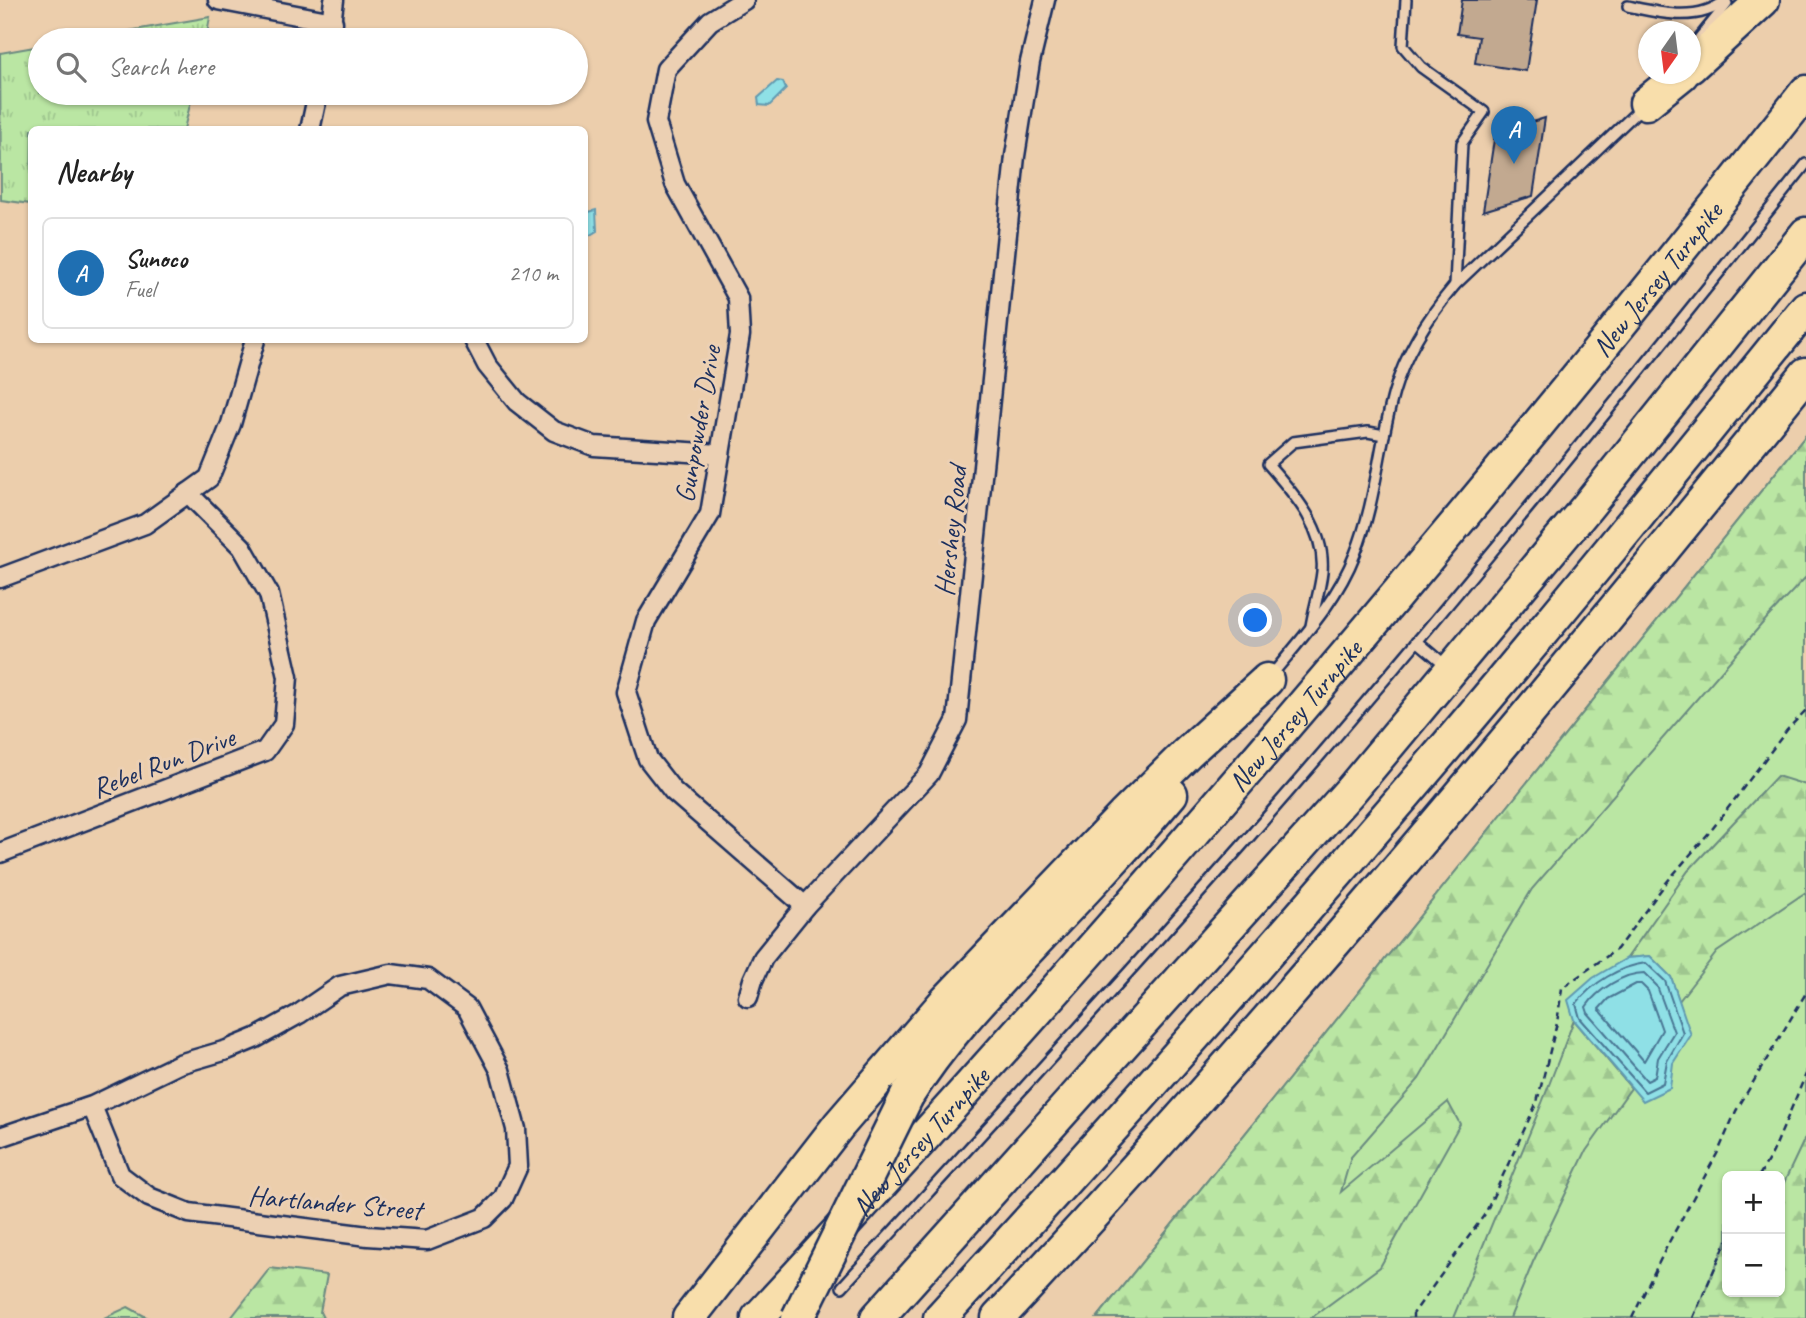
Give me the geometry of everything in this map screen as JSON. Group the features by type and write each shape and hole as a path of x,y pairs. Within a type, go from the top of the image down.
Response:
{"highway":[{"path":"1701,56 1763,0"},
{"path":"1646,103 1670,84"},
{"name":"New Jersey Turnpike","path":"758,1318 1069,976 1361,638 1524,444 1806,92"},
{"path":"877,1318 1351,790 1587,508 1806,234"},
{"path":"940,1318 1179,1055 1466,723 1806,308"},
{"path":"998,1318 1196,1099 1349,923 1654,563 1806,374"},
{"path":"798,1318 907,1096 932,1058 965,1015 1145,825 1267,680"},
{"path":"689,1318 839,1125 928,1021 1123,816 1267,680"}],"street":[{"path":"218,0 333,22"},
{"path":"332,28 334,0"},
{"name":"Gunpowder Drive","path":"744,0 709,21 667,69 656,122 675,184 738,298 740,335 710,514 646,621 626,692 648,759 673,791 805,906"},
{"name":"Hershey Road","path":"748,997 763,958 805,906 929,774 957,720 1015,156 1030,62 1045,0"},
{"path":"311,126 315,105"},
{"path":"0,578 145,524 209,478 231,424 255,343"},
{"path":"476,343 487,365 517,402 554,431 594,446 720,454"},
{"name":"Rebel Run Drive","path":"0,853 265,751 284,724 288,677 269,594 242,547 188,493"},
{"name":"Hartlander Street","path":"0,1137 92,1106 179,1064 256,1038 299,1014 340,986 391,974 428,979 467,1009 500,1070 516,1129 518,1166 503,1199 484,1218 427,1240 327,1231 189,1213 149,1198 120,1175 92,1106"}],"lane":[{"path":"1406,0 1403,46 1421,67 1484,113 1462,143 1455,285"},
{"path":"1628,6 1678,15 1708,11 1728,0"},
{"path":"1701,35 1728,0"},
{"path":"1267,680 1340,585 1355,554 1366,522 1394,391 1428,317 1455,285 1646,103 1662,84"},
{"path":"842,1287 1112,992 1254,832 1600,420 1806,164"},
{"path":"1310,627 1322,571 1319,537 1295,495 1268,464 1293,442 1368,432 1384,435"},
{"path":"1417,641 1452,671"}],"path":[{"path":"1413,1318 1413,1314 1485,1214 1537,1102 1557,1023 1562,988 1617,949 1666,883 1713,828 1787,730 1806,710"},
{"path":"1632,1318 1718,1152 1736,1111 1806,993"},
{"path":"1762,1171 1773,1152 1806,1074"},
{"path":"1693,1318 1722,1251"}],"green space":[{"path":"210,17 208,28 146,28"},
{"path":"28,48 28,105 190,105 185,126 28,126 28,204 1,200 0,53"},
{"path":"1806,435 1806,1318 1097,1318"},
{"path":"1806,435 1806,577 1768,617 1532,889 1419,1079 1351,1157 1341,1192 1448,1102 1460,1124 1380,1267 1311,1318 1097,1318"},
{"path":"1777,776 1806,785 1806,892 1717,952 1679,1001 1671,977 1650,956 1627,958 1688,871"},
{"path":"1574,1020 1631,1088 1586,1151 1533,1262 1510,1318 1453,1318 1542,1103"},
{"path":"1806,1136 1806,1318 1693,1318 1722,1251 1722,1297 1785,1297 1785,1180"},
{"path":"270,1268 327,1275 320,1312 323,1318 231,1318"},
{"path":"128,1307 148,1318 104,1318"}],"water":[{"path":"777,81 783,82 786,89 769,106 759,105 758,98"},
{"path":"596,210 597,231 588,236 588,212"},
{"path":"1650,956 1671,977 1691,1035 1673,1063 1670,1088 1643,1101 1574,1020 1568,1000 1593,978 1627,958"}],"building":[{"path":"1462,0 1537,0 1526,71 1475,63 1479,37 1457,34"},
{"path":"1545,118 1533,196 1483,211 1495,133"}],"place":[{"name":"Sunoco","path":"1514,164"}]}
